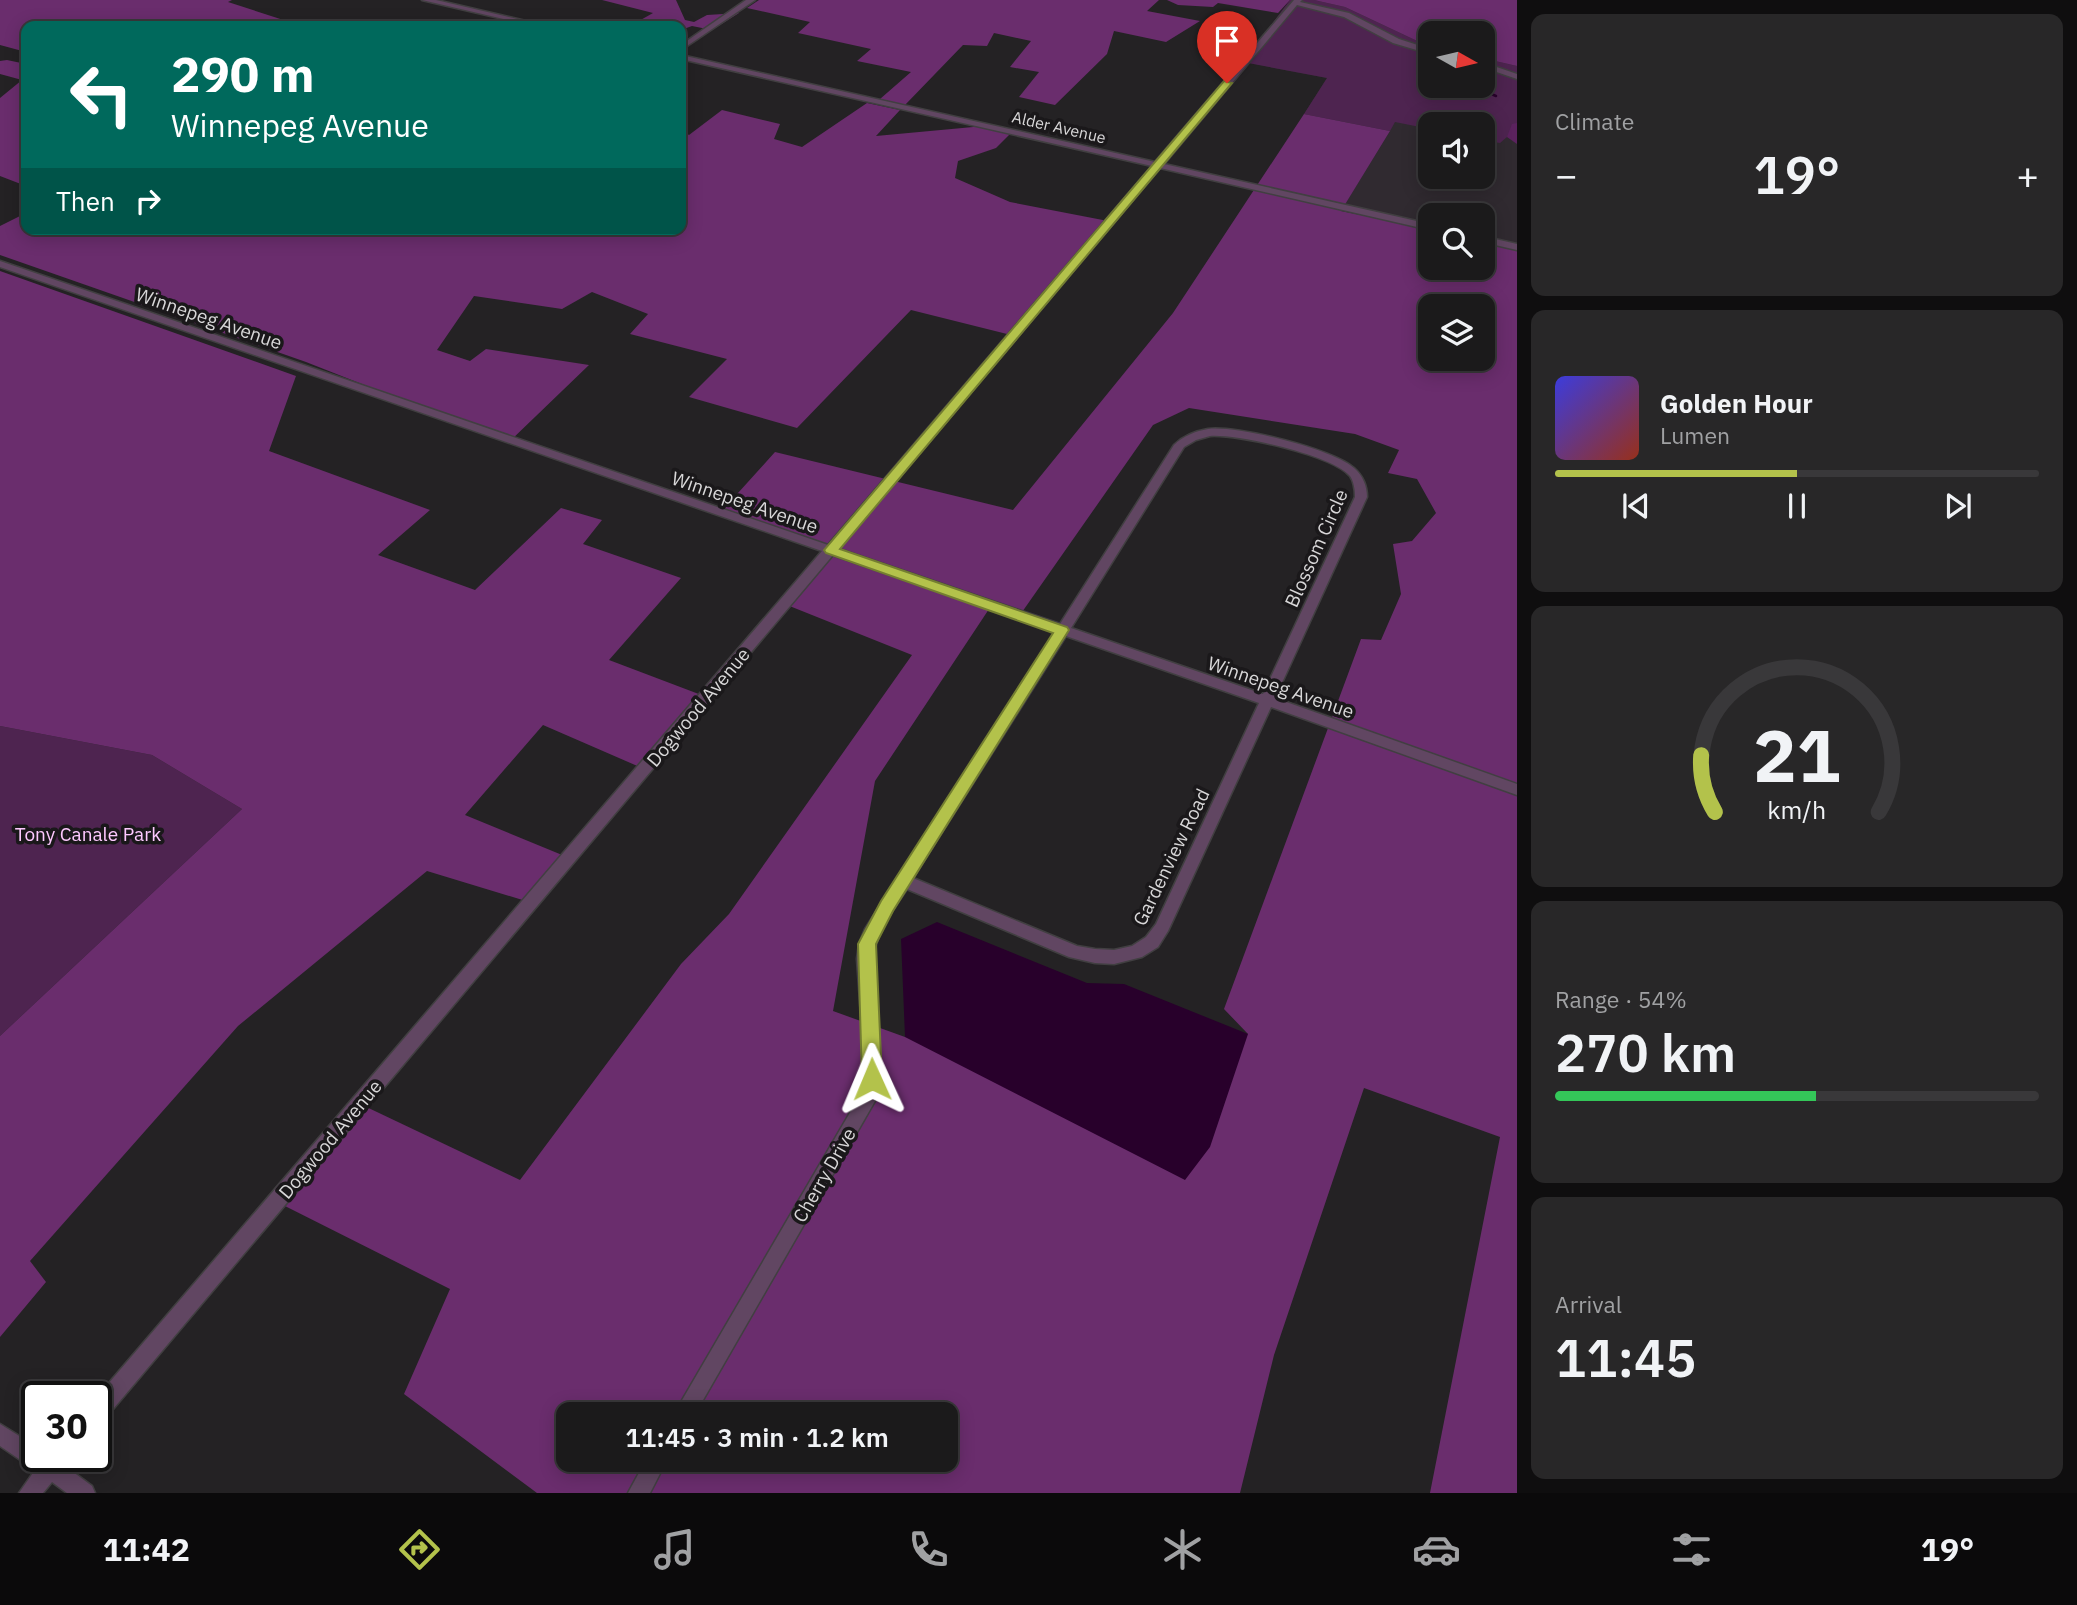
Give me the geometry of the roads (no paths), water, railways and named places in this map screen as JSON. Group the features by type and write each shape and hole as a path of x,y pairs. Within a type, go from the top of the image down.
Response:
{"street":[{"path":"426,0 520,21"},
{"path":"686,45 751,0"},
{"path":"1297,2 1346,15 1396,41 1418,48"},
{"name":"Dogwood Avenue","path":"112,1394 1297,2"},
{"name":"Alder Avenue","path":"686,58 1418,224"},
{"path":"1495,69 1517,77"},
{"path":"1495,242 1517,247"},
{"name":"Winnepeg Avenue","path":"0,264 1266,700 1517,790"},
{"name":"Blossom Circle","path":"1062,630 1180,444 1194,435 1230,432 1325,458 1345,466 1355,475 1362,489 1361,497 1266,700"},
{"name":"Cherry Drive","path":"691,1402 866,1101 873,1070 865,959 867,944 1062,630"},
{"name":"Gardenview Road","path":"904,881 1075,952 1114,957 1136,952 1152,942 1162,927 1266,700"},
{"path":"0,1433 21,1444"},
{"path":"29,1493 47,1472"},
{"path":"65,1472 85,1493"},
{"path":"638,1493 650,1472"}],"park label":[{"name":"Tony Canale Park","path":"88,834"}]}
